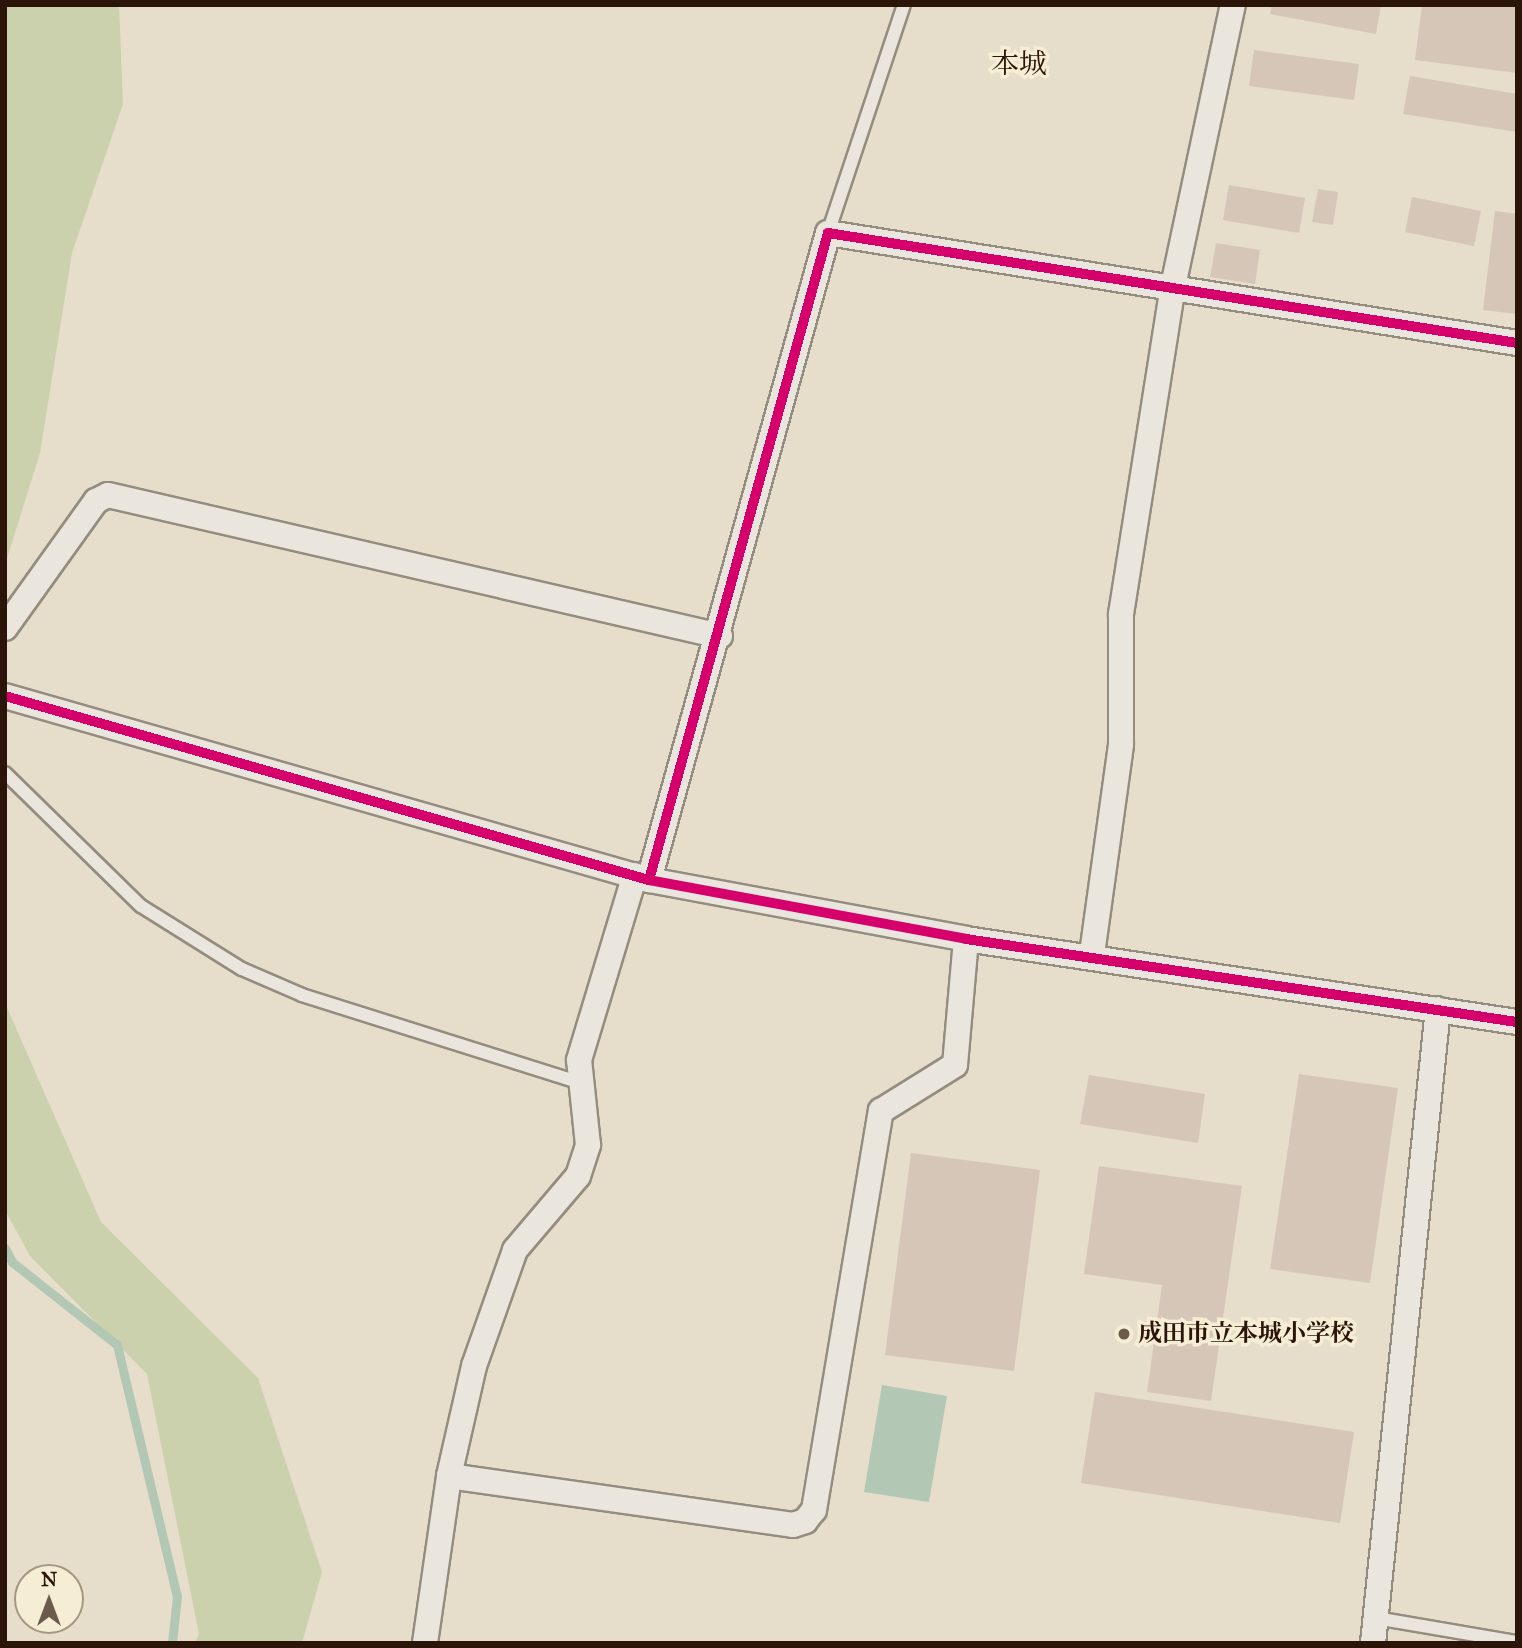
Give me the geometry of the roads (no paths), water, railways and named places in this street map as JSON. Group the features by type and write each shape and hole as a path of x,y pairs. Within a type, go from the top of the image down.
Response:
{"street":[{"path":"1092,954 1121,744 1121,614 1172,291 1233,5"},
{"path":"425,1643 449,1476 474,1366 515,1250 578,1176 588,1145 586,1101 578,1082 683,740 720,636 828,233 1172,291 1517,343"},
{"path":"5,628 96,501 108,495 720,636"},
{"path":"5,696 642,877 966,939 1092,954 1517,1021"},
{"path":"449,1476 793,1525 805,1521 814,1510 881,1111 955,1065 966,939"},
{"path":"1373,1643 1438,1009"}],"lane":[{"path":"828,233 904,5"},
{"path":"5,773 141,906 242,969 302,995 578,1082"},
{"path":"1376,1618 1517,1642"}],"waterway":[{"path":"5,1248 12,1262 117,1345 177,1596 172,1643"}],"place":[{"name":"成田市立本城小学校","path":"1124,1334"}],"district":[{"name":"本城","path":"1019,64"}]}
